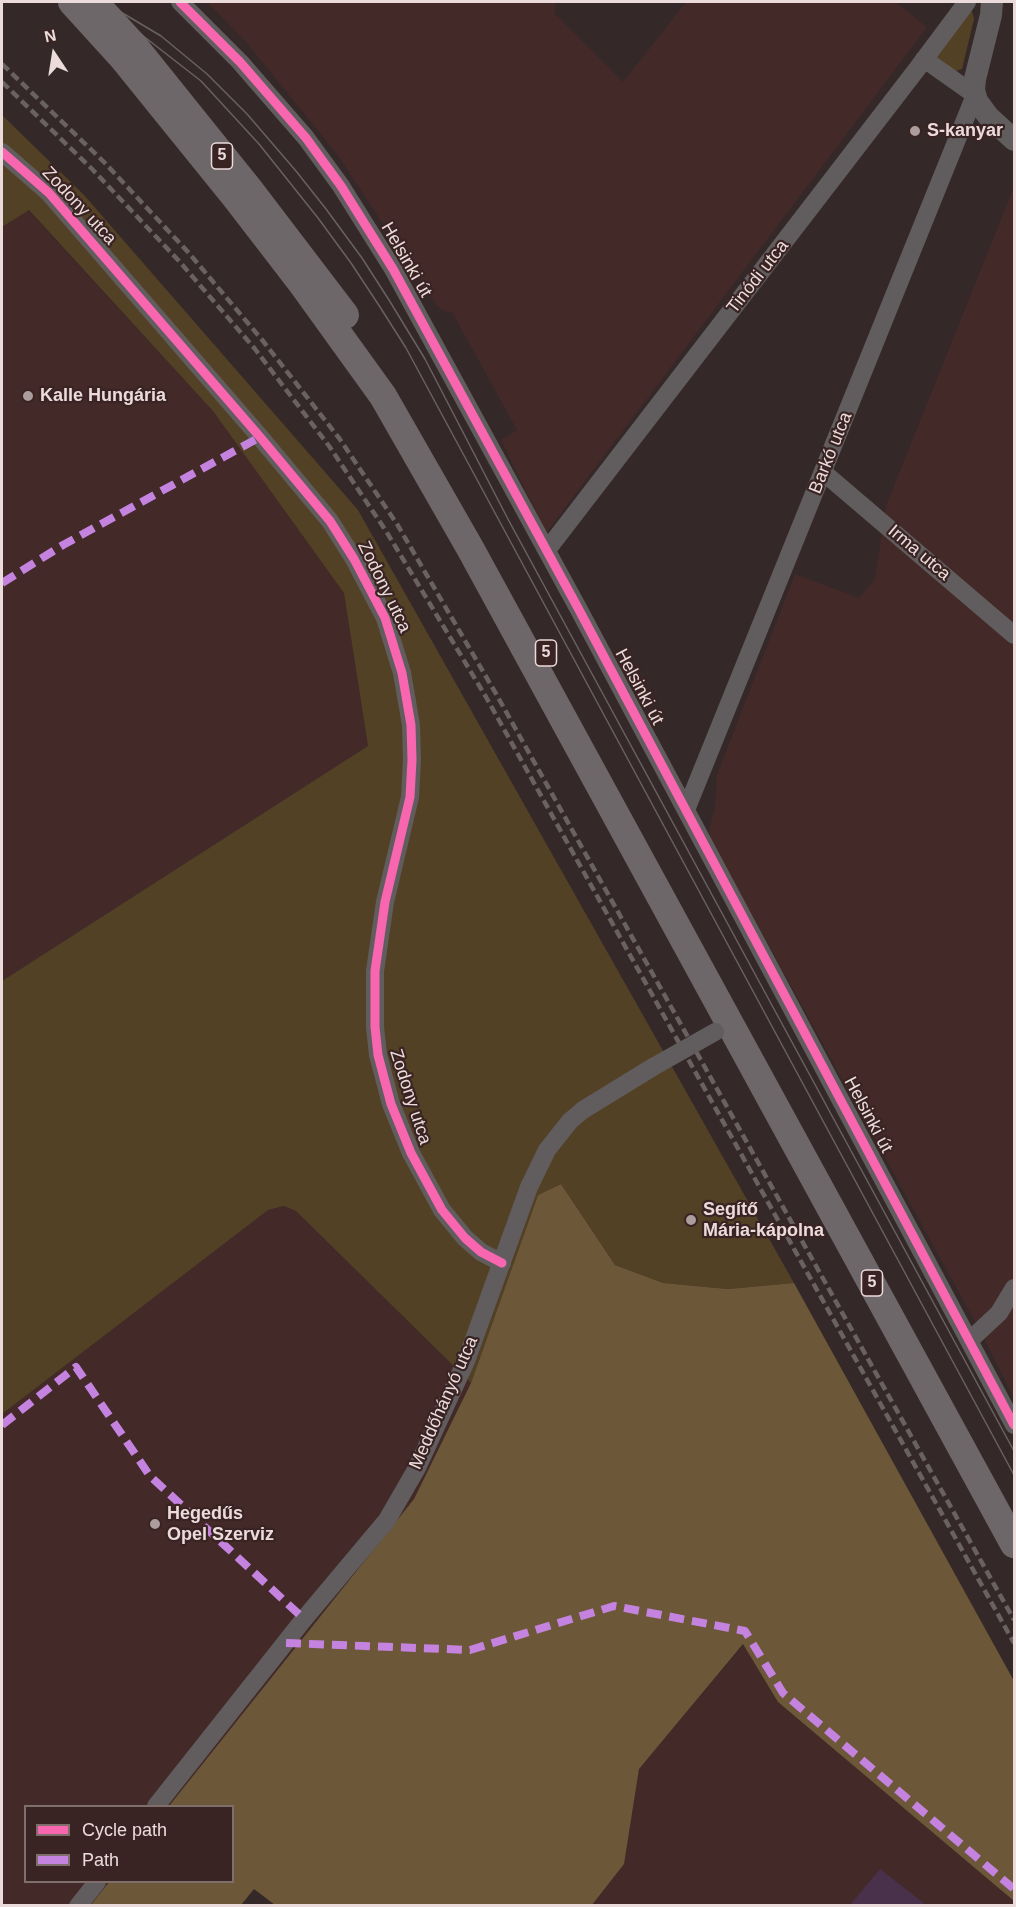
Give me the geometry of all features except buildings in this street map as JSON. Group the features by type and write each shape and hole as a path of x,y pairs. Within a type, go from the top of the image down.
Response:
{"main road":[{"name":"5","path":"72,2 129,66 303,285 383,396 734,1020 1014,1509"},
{"name":"5","path":"94,2 135,47 345,315 420,428 1014,1544"}],"street":[{"name":"Helsinki út","path":"180,2 240,62 306,138 341,186 402,284 547,550 1014,1425"},
{"name":"Tinódi utca","path":"547,550 967,2"},
{"path":"992,2 991,15 975,79 975,95 988,116 1014,140"},
{"path":"924,59 975,95"},
{"name":"Barkó utca","path":"686,810 975,95"},
{"name":"Zodony utca","path":"2,152 49,193 323,513 354,559 385,618 402,673 411,725 412,760 410,796 386,902 375,971 375,1027 378,1055 391,1104 411,1154 436,1201 465,1238 482,1252 502,1263"},
{"name":"Irma utca","path":"823,472 1014,635"},
{"name":"Meddőhányó utca","path":"157,1805 304,1619 387,1520 417,1468 466,1361 533,1177 556,1137 583,1110 734,1020"},
{"path":"970,1340 999,1313 1014,1288"},
{"path":"78,1905 95,1883"}],"shaded area":[{"path":"207,2 556,2 554,13 623,82 686,2 895,2 927,27 546,533 501,440 517,430 452,312 444,311 437,306 337,154 246,42"},
{"path":"972,11 974,19 962,69 953,72 936,61 935,54 966,13"},
{"path":"2,115 84,195 358,510 794,1283 728,1289 663,1283 615,1265 561,1184 538,1195 471,1383 296,1211 284,1206 268,1210 2,1414 2,981 368,746 344,593 213,411 29,210 2,227"},
{"path":"1014,187 1014,1398 985,1340 710,838 709,829 715,808 717,775 795,574 859,598 875,579 886,506"},
{"path":"28,210 213,411 344,593 368,746 2,981 2,227"},
{"path":"561,1184 615,1265 663,1283 728,1289 794,1283 1014,1681 1014,1901 778,1702 743,1644 639,1769 624,1864 592,1905 275,1905 254,1889 241,1905 90,1906 108,1883 234,1883 234,1805 170,1805 414,1499 471,1383 538,1195"},
{"path":"284,1206 296,1211 471,1383 414,1499 170,1805 24,1805 24,1883 108,1883 90,1905 2,1905 2,1414 268,1210"},
{"path":"744,1644 778,1702 1014,1901 1014,1906 592,1906 624,1864 639,1769"},
{"path":"880,1869 926,1905 850,1905"}],"tram line":[{"path":"84,2 142,35 201,81 259,144 318,218 351,263 406,348 1014,1475"},
{"path":"104,2 161,36 207,74 247,114 326,209 389,300 425,359 509,521 1014,1451"}],"railway":[{"path":"2,64 104,162 188,252 263,341 339,438 397,524 495,692 1014,1620"},
{"path":"2,82 93,170 179,261 255,349 329,446 386,531 486,697 1014,1643"}],"marked path":[{"path":"2,583 63,545 260,437"},
{"path":"2,1425 76,1367 150,1476 304,1619"},
{"path":"286,1643 470,1650 614,1606 745,1631 783,1693 1014,1889"}],"cycle path":[{"path":"180,2 240,62 306,138 341,186 393,269 578,608 1014,1425"},
{"path":"2,152 49,193 330,521 354,559 385,618 402,673 411,725 412,760 410,797 385,902 375,971 375,1027 378,1055 391,1104 411,1153 442,1210 465,1238 481,1252 502,1263"}],"place":[{"name":"S-kanyar","path":"915,131"},
{"name":"Kalle Hungária","path":"28,396"},
{"name":"Segítő Mária-kápolna","path":"691,1220"},
{"name":"Hegedűs Opel Szerviz","path":"155,1524"}]}
